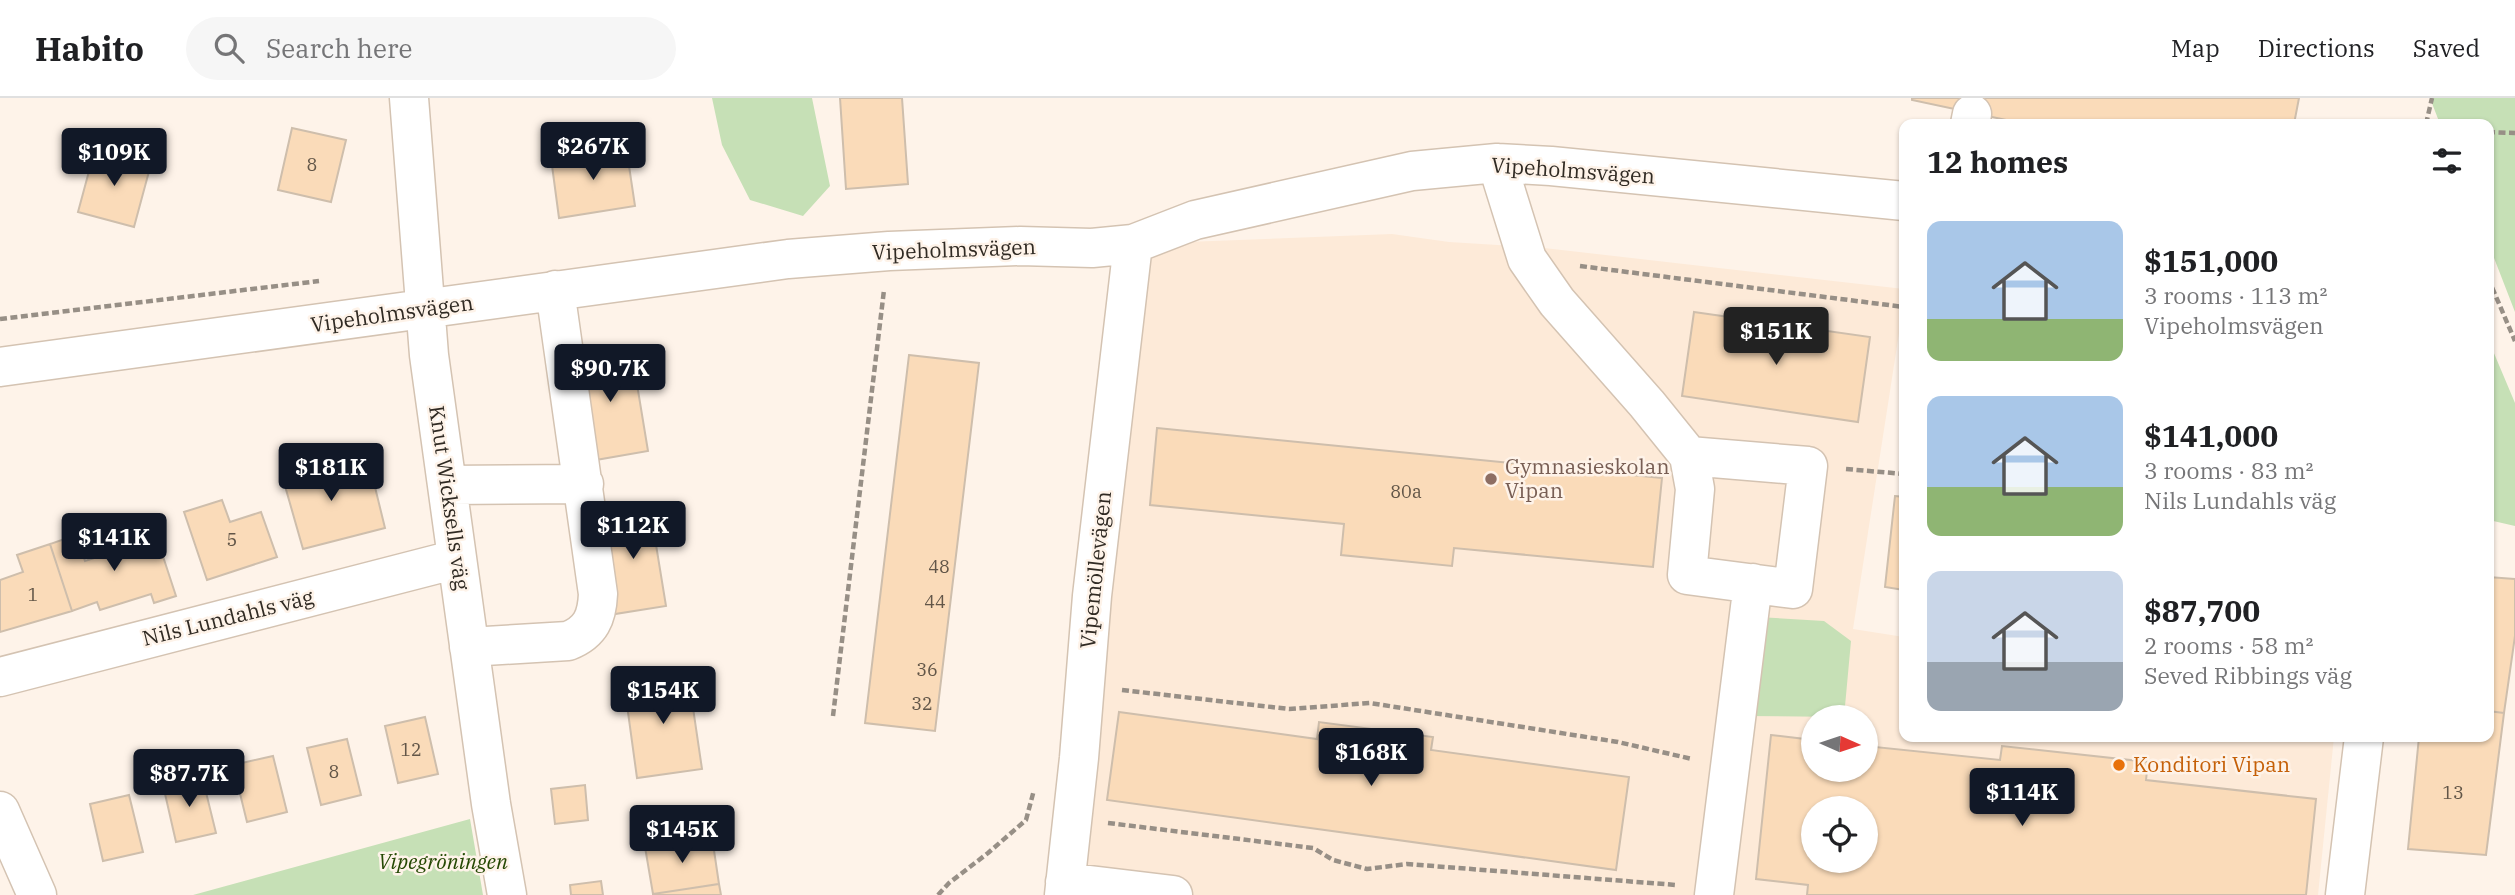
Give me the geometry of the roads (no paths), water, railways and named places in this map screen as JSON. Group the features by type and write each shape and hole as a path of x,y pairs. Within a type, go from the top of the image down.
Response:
{"street":[{"name":"Knut Wicksells väg","path":"409,98 429,355 491,804 507,895"},
{"name":"Vipeholmsvägen","path":"0,367 788,259 889,251 1020,246 1092,248 1133,244 1195,220 1344,186 1412,171 1497,163 1564,167 1899,200"},
{"path":"1497,163 1527,260 1557,302 1689,456 1696,489 1687,575 1793,589 1808,466 1689,456"},
{"name":"Vipemöllevägen","path":"1065,888 1092,596 1133,244"},
{"path":"470,647 568,641 577,638 595,618 598,594 555,290"},
{"path":"447,485 583,484"},
{"name":"Nils Lundahls väg","path":"0,677 457,559"},
{"path":"1715,891 1753,583"},
{"path":"2345,895 2363,742"},
{"path":"0,811 37,895"},
{"path":"1065,888 1172,895"}],"place":[{"name":"Gymnasieskolan Vipan","path":"1491,479"},
{"name":"Konditori Vipan","path":"2119,765"}],"park label":[{"name":"Vipegröningen","path":"443,862"}]}
